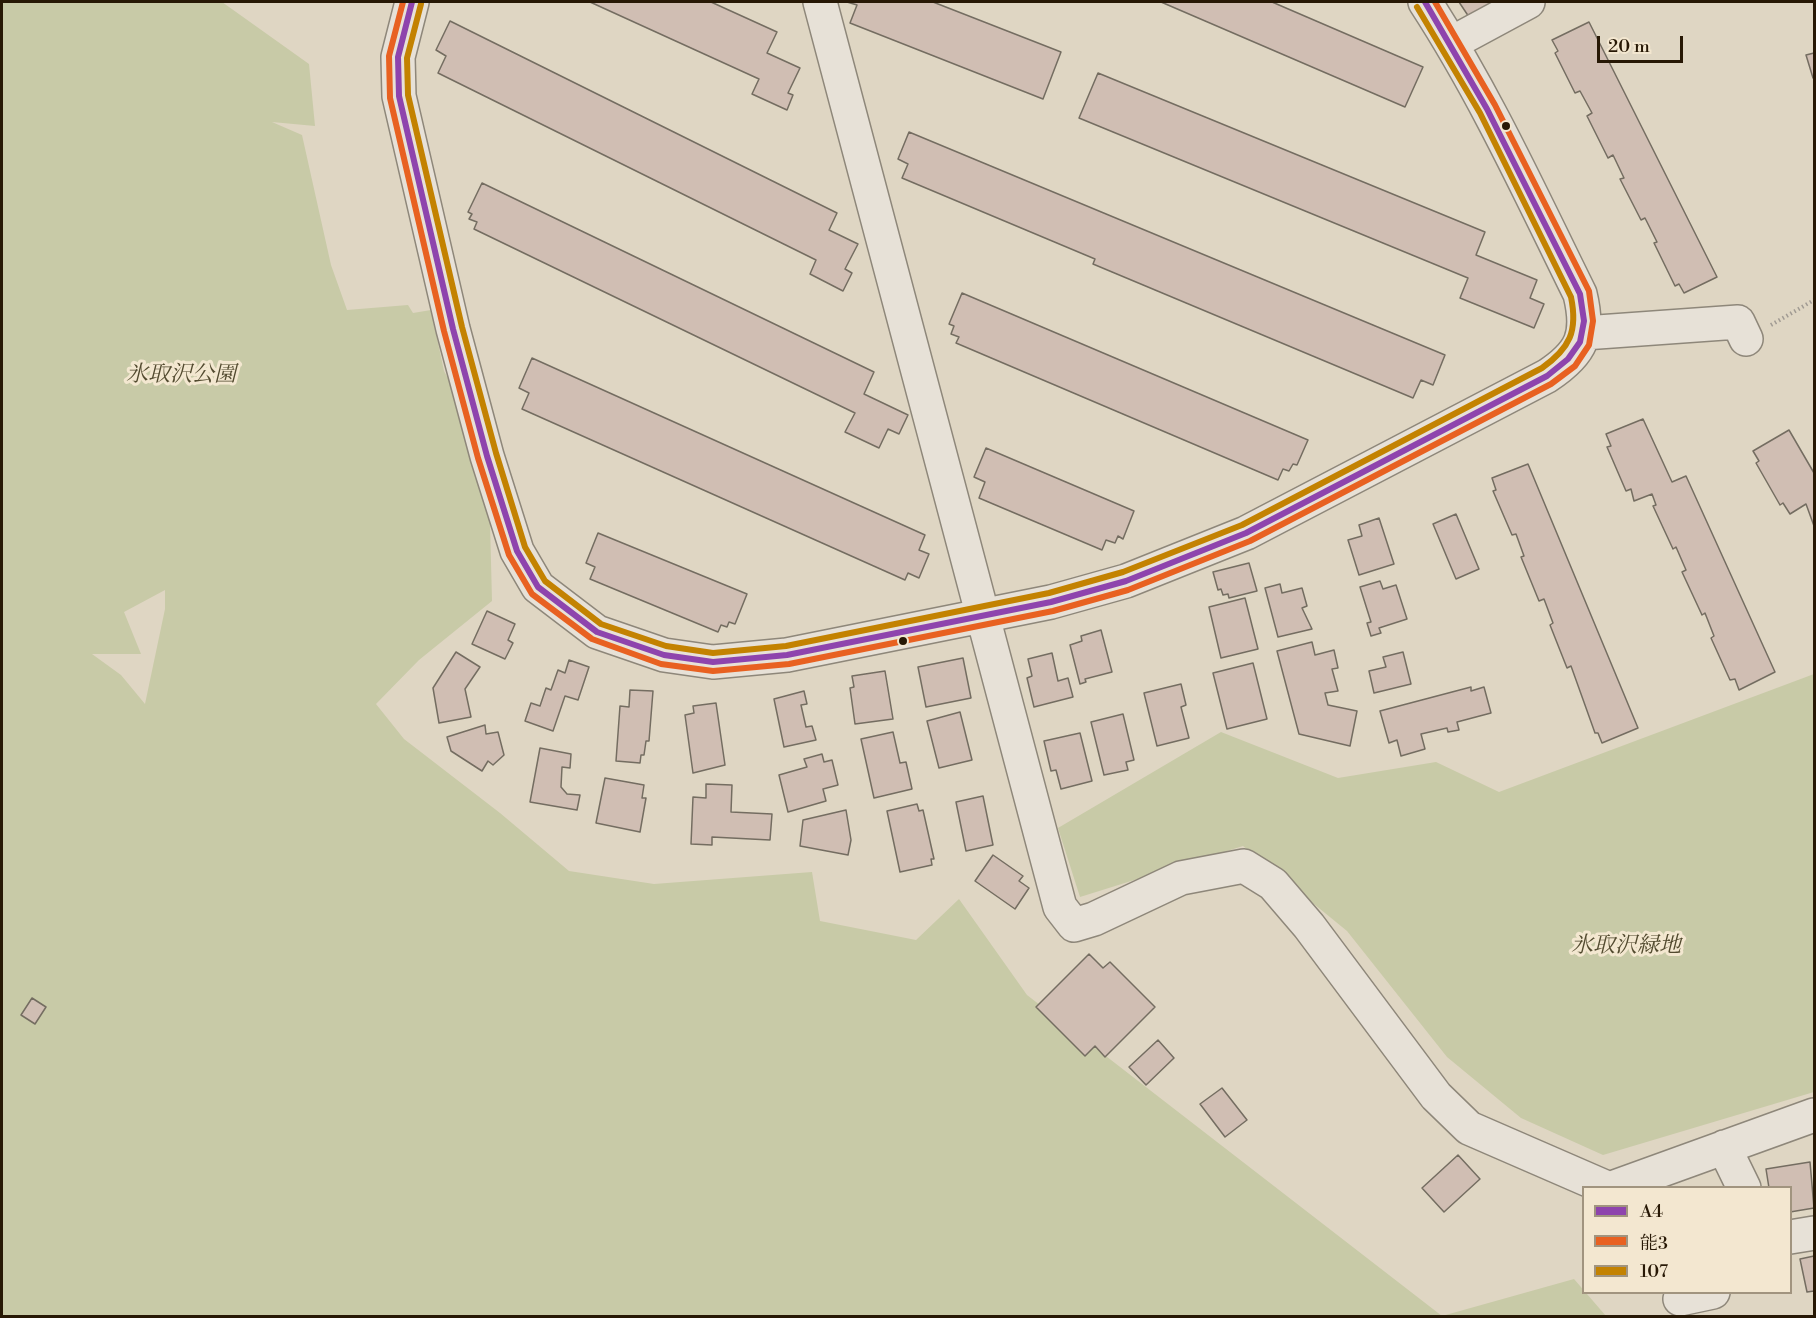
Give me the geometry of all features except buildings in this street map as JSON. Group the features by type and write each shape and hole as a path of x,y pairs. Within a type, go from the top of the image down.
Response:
{"street":[{"path":"412,2 398,57 399,96 453,328 487,456 517,551 538,587 597,632 664,655 713,662 787,655 1051,602 1126,580 1246,533 1548,376 1568,363 1584,333 1586,319 1580,294 1500,131 1452,43 1425,2"},
{"path":"820,2 1060,907 1074,925 1094,919 1181,878 1244,866 1272,884 1309,926 1436,1096 1469,1128 1605,1186"},
{"path":"1452,43 1528,2"},
{"path":"1584,333 1738,322 1746,339"},
{"path":"1616,1186 1815,1115"},
{"path":"1724,1147 1743,1186"},
{"path":"1792,1237 1815,1233"},
{"path":"1683,1303 1710,1294"}],"path":[{"path":"1746,339 1815,300"}],"green space":[{"name":"氷取沢公園","path":"2,2 222,2 309,64 315,126 272,122 302,135 331,265 347,310 408,305 413,313 431,310 444,371 458,397 490,522 492,601 419,660 376,704 404,739 500,813 569,871 654,884 812,872 820,921 916,940 959,899 1027,995 1442,1316 2,1316","holes":["165,590 165,609 145,704 121,675 92,654 141,654 124,612"]},
{"name":"氷取沢緑地","path":"1814,674 1814,1092 1603,1155 1521,1118 1447,1057 1347,931 1243,846 1080,897 1058,828 1221,732 1338,778 1436,762 1499,792"},
{"path":"1574,1279 1582,1288 1582,1294 1587,1294 1606,1316 1442,1316"}],"transit line":[{"name":"能3","path":"403,2 389,56 390,98 444,331 478,458 509,555 532,594 592,639 661,664 713,671 789,664 1053,611 1128,590 1250,541 1551,384 1575,366 1589,345 1593,321 1589,291 1495,105 1435,2"},
{"name":"A4","path":"412,2 398,57 399,96 453,329 487,456 517,551 538,587 597,632 664,655 713,662 787,655 1051,602 1126,581 1246,533 1547,376 1568,359 1580,342 1584,321 1580,294 1487,109 1425,2"},
{"name":"107","path":"421,4 407,58 408,95 462,327 496,453 525,547 545,581 601,624 666,646 713,653 786,646 1049,593 1123,572 1242,525 1552,361 1570,338 1573,320 1571,297 1480,113 1417,7"}]}
